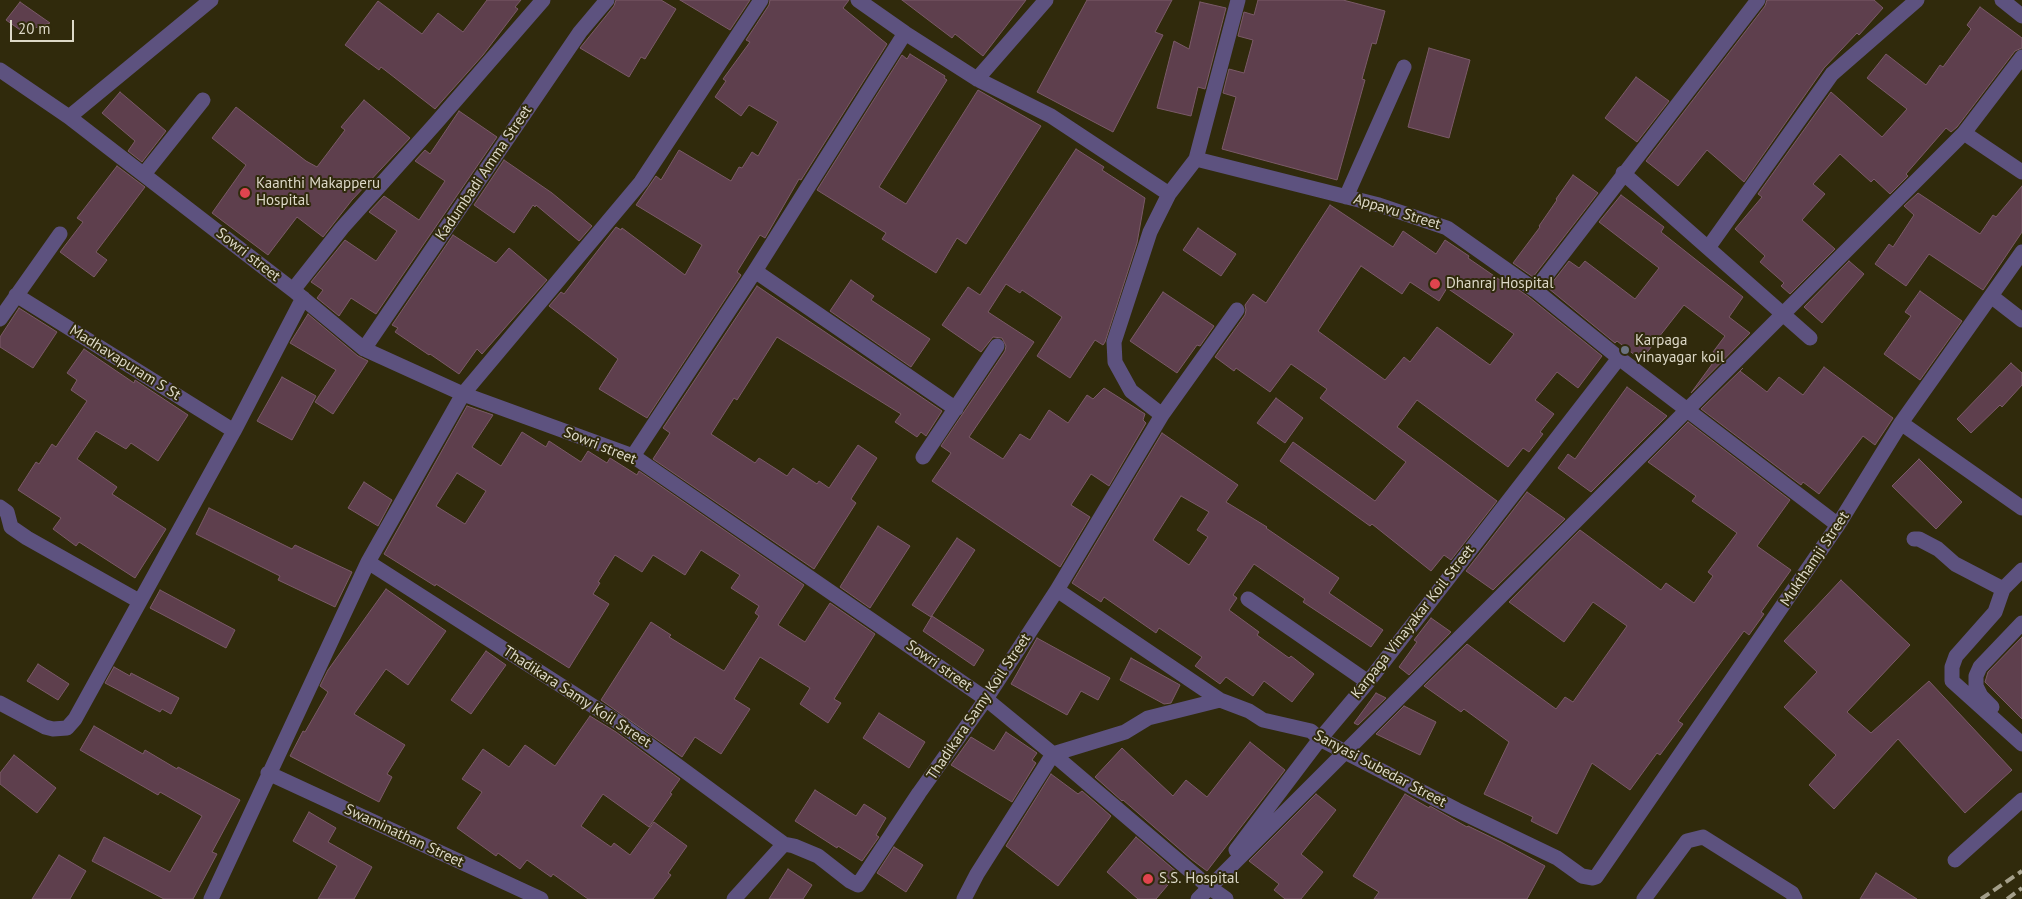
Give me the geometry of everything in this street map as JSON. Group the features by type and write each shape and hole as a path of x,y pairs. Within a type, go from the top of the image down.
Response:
{"street":[{"path":"69,117 211,0"},
{"path":"0,703 45,727 60,730 67,728 75,720 234,431 298,294 342,228 543,0"},
{"name":"Kadumbadi Amma Street","path":"364,348 580,32 607,0"},
{"path":"211,899 268,773 368,562 463,394 641,182 761,0"},
{"path":"858,0 977,79 1051,116 1169,194"},
{"path":"977,79 1046,0"},
{"path":"1162,415 1132,391 1115,362 1114,342 1150,232 1169,194 1196,159 1238,0"},
{"path":"1535,290 1623,173 1758,0"},
{"path":"1708,248 1832,74 1917,0"},
{"path":"2002,0 2022,16"},
{"path":"633,456 755,271 905,33"},
{"path":"1202,895 1964,133 2022,57"},
{"path":"1346,197 1404,68"},
{"name":"Sowri street","path":"0,70 69,117 144,174 364,348 463,394 633,456 986,699 1053,754 1202,895 1226,899"},
{"path":"144,174 202,100"},
{"path":"1964,133 2022,172"},
{"name":"Appavu Street","path":"1196,159 1378,205 1448,228 1535,290 1618,358 1838,525"},
{"path":"1623,173 1810,338"},
{"path":"0,319 60,234"},
{"name":"Mukthamji Street","path":"1607,864 1838,525 1901,423 2022,252"},
{"path":"755,271 956,409"},
{"name":"Madhavapuram S St","path":"16,295 234,431"},
{"path":"1991,296 2022,320"},
{"name":"Thadikara Samy Koil Street","path":"368,562 621,724 784,844 818,856 850,882 858,885 919,793 986,699 1057,590 1162,415 1237,310"},
{"path":"924,457 996,346"},
{"name":"Karpaga Vinayakar Koil Street","path":"1202,895 1320,739 1368,682 1618,358"},
{"path":"1901,423 2022,508"},
{"path":"0,506 7,512 10,527 140,601"},
{"path":"1914,539 1919,539 1938,549 1955,564 2003,589"},
{"path":"2022,570 2003,589 1995,612 1956,656 1952,667 1952,682 2022,744"},
{"name":"Sanyasi Subedar Street","path":"1057,590 1220,700 1263,720 1311,731 1320,739 1457,810 1557,858 1582,876 1596,877 1607,864"},
{"path":"1248,600 1368,682"},
{"path":"2022,623 1980,667 1976,676 1976,686 1981,696 2022,736"},
{"path":"964,899 977,874 1053,754 1125,732 1148,718 1220,700"},
{"name":"Swaminathan Street","path":"268,773 541,899"},
{"path":"1955,860 2022,800"},
{"path":"1644,899 1687,841 1703,837 1792,893 1795,899"},
{"path":"734,899 784,844"}],"building":[{"path":"487,0 521,0 515,7 518,9 483,55 435,109 381,67 379,70 345,45 378,1 422,34 438,13 463,32"},
{"path":"616,0 661,0 676,9 645,59 641,57 629,77 580,48 614,6"},
{"path":"680,0 750,0 730,30"},
{"path":"770,0 849,0 843,8 887,44 801,180 799,179 765,238 760,235 737,272 741,275 647,418 599,389 618,359 549,306 561,292 564,294 616,227 621,230 622,228 685,275 702,245 636,205 656,176 661,180 679,150 731,181 739,167 742,168 752,152 758,156 778,122 749,105 741,116 715,97 726,81 723,79 750,42 746,40 769,5"},
{"path":"902,0 1026,0 983,56 955,34 952,38"},
{"path":"1087,0 1172,0 1155,32 1163,35 1113,132 1037,92"},
{"path":"1258,0 1343,0 1385,11 1376,44 1372,43 1362,79 1365,80 1337,180 1222,149 1236,97 1223,93 1229,69 1244,73 1253,40 1238,36 1244,12 1254,15"},
{"path":"1767,0 1874,0 1883,8 1859,35 1857,33 1824,68 1744,182 1707,150 1678,186 1646,161 1765,6"},
{"path":"20,2 50,23 23,32 6,20"},
{"path":"1200,2 1226,8 1205,89 1198,87 1191,116 1157,108 1174,41 1189,49"},
{"path":"1980,7 2022,38 2022,48 2015,51 1957,127 1951,132 1946,128 1906,174 1908,176 1890,194 1874,179 1871,182 1840,154 1813,184 1825,194 1802,220 1835,249 1790,294 1781,286 1784,283 1760,262 1765,256 1735,229 1762,197 1758,194 1831,92 1882,137 1907,109 1867,78 1886,54 1926,85 1940,65 1943,67 1971,29 1967,25"},
{"path":"1429,48 1470,60 1449,138 1408,127"},
{"path":"910,54 945,76 944,78 947,80 879,187 906,204 978,90 1041,126 966,244 957,238 936,273 882,239 886,233 817,190 902,55 907,59"},
{"path":"1636,77 1669,101 1637,142 1605,118"},
{"path":"120,92 166,131 142,162 128,151 135,141 102,113"},
{"path":"364,100 410,138 352,200 323,237 297,217 268,255 212,213 246,165 212,138 236,107 306,161 317,167 345,130 341,127"},
{"path":"459,111 497,137 376,314 351,298 339,316 317,298 323,290 311,282 345,240 376,261 397,231 369,212 384,196 419,220 445,181 415,161 425,150 430,154"},
{"path":"1076,149 1104,167 1102,170 1145,198 1137,243 1105,342 1103,345 1095,340 1070,378 1037,356 1062,317 1022,290 1020,293 1006,284 988,312 1034,342 969,437 1003,459 1020,434 1030,440 1049,410 1068,423 1087,395 1093,399 1104,388 1145,414 1143,420 1146,423 1109,486 1091,474 1071,505 1090,517 1060,567 932,481 951,453 941,446 1005,351 1006,346 1002,338 993,337 981,352 942,325 968,287 980,295"},
{"path":"504,160 552,193 592,226 579,241 536,205 535,207 533,205 514,233 474,205"},
{"path":"117,166 145,187 96,252 107,260 94,277 60,252 83,222 77,218"},
{"path":"1573,175 1598,193 1533,277 1513,263 1540,227"},
{"path":"2022,186 2022,232 1983,290 1929,254 1906,286 1875,264 1889,244 1893,247 1914,215 1904,206 1918,193 1980,234 1993,215 1996,217"},
{"path":"1621,195 1664,227 1661,232 1743,297 1729,317 1750,333 1691,393 1718,356 1713,352 1725,336 1684,305 1641,360 1617,341 1615,343 1548,288 1569,261 1579,268 1585,261 1635,299 1659,268 1599,222"},
{"path":"1330,205 1393,247 1403,231 1436,254 1445,240 1500,280 1502,278 1529,297 1602,356 1578,388 1557,372 1535,400 1554,414 1540,432 1543,434 1529,452 1523,448 1508,467 1417,400 1397,427 1497,501 1451,560 1444,555 1431,571 1372,524 1370,526 1280,461 1293,442 1375,501 1406,462 1320,398 1327,389 1291,364 1270,392 1236,368 1234,371 1215,357 1245,315 1245,305 1253,294 1266,303","holes":["1361,266 1402,294 1410,282 1439,301 1447,288 1514,334 1490,365 1437,327 1410,362 1404,357 1385,380 1318,331"]},
{"path":"1198,228 1236,254 1221,276 1183,250"},
{"path":"453,235 496,263 509,248 547,280 482,354 477,349 459,374 395,332 398,328 392,325"},
{"path":"1849,261 1864,274 1822,323 1804,307"},
{"path":"851,280 874,296 871,300 930,339 911,367 830,311"},
{"path":"757,286 942,411 926,436 921,432 917,437 895,422 901,414 777,337 737,400 734,398 711,434 755,463 759,458 787,476 793,468 817,484 819,481 829,488 858,445 877,458 851,499 856,503 814,569 653,459 670,433 663,428"},
{"path":"1920,291 1962,321 1920,380 1884,354 1911,316 1905,312"},
{"path":"1163,292 1214,326 1200,346 1197,345 1177,373 1130,341"},
{"path":"19,308 57,332 33,368 0,347 0,337"},
{"path":"308,314 358,356 368,361 333,414 315,402 336,370 290,343"},
{"path":"84,349 134,383 135,380 188,415 158,461 131,443 126,449 96,431 77,459 117,487 112,494 166,529 135,578 79,542 76,546 53,529 61,518 18,490 36,462 39,464 52,444 56,447 87,401 71,390 77,380 67,373"},
{"path":"2011,363 2022,373 2022,385 2002,407 2000,405 1971,433 1957,419"},
{"path":"1824,367 1893,418 1875,445 1863,436 1819,494 1803,482 1801,485 1701,409 1743,368 1740,371 1767,392 1779,377 1803,395"},
{"path":"282,377 316,396 292,440 257,421"},
{"path":"1627,387 1667,416 1591,492 1558,468 1568,454 1575,459"},
{"path":"1276,398 1303,418 1285,443 1257,423"},
{"path":"467,406 493,415 472,447 501,466 522,432 546,447 549,441 581,462 588,451 607,463 610,458 637,475 639,471 804,585 778,625 805,642 830,603 875,634 834,699 841,703 828,723 800,704 810,688 760,657 734,699 750,709 721,754 695,737 682,757 601,700 651,622 671,635 669,637 724,671 759,616 755,613 759,606 731,588 740,575 701,550 685,575 653,555 642,572 615,555 598,582 600,583 593,594 609,604 569,668 436,584 435,586 384,554","holes":["457,473 486,491 465,524 436,506"]},
{"path":"1688,422 1790,500 1757,546 1791,570 1761,612 1764,614 1749,635 1744,631 1678,721 1683,724 1660,755 1657,753 1630,790 1592,763 1557,834 1531,821 1533,817 1484,794 1509,742 1464,709 1461,712 1424,686 1467,644 1556,709 1565,697 1573,702 1627,626 1593,602 1564,642 1509,602 1580,530 1661,590 1666,583 1694,603 1713,576 1708,572 1737,533 1692,501 1696,496 1648,462"},
{"path":"1162,433 1238,485 1226,502 1267,527 1339,578 1329,593 1383,630 1371,647 1303,602 1305,599 1254,564 1233,595 1237,598 1229,610 1259,632 1257,635 1289,658 1291,656 1314,674 1292,702 1264,681 1253,696 1226,677 1220,684 1195,666 1202,657 1159,628 1156,633 1104,597 1101,602 1072,583","holes":["1181,496 1209,512 1197,530 1208,537 1189,565 1153,540"]},
{"path":"1919,459 1962,502 1936,529 1892,486"},
{"path":"364,482 392,500 378,526 348,508"},
{"path":"1527,492 1565,519 1493,590 1466,571"},
{"path":"209,508 292,549 295,545 352,572 335,607 278,580 280,576 196,534"},
{"path":"878,526 910,546 870,608 840,587"},
{"path":"957,538 975,550 931,617 912,605"},
{"path":"1841,580 1910,645 1847,712 1871,733 1929,681 2012,770 1965,813 1898,739 1834,809 1809,785 1836,755 1784,707 1817,672 1784,641"},
{"path":"386,589 446,631 408,685 386,669 354,714 405,745 387,774 392,777 379,802 290,756 303,731 305,732 328,692 320,686 328,670"},
{"path":"160,590 235,630 226,648 150,608"},
{"path":"932,616 984,650 974,666 923,631"},
{"path":"1431,618 1451,632 1409,675 1399,667 1417,642 1414,640"},
{"path":"2022,637 2022,719 1985,682 1988,672"},
{"path":"1037,638 1110,678 1098,700 1081,691 1067,715 1011,684"},
{"path":"486,651 506,665 471,714 451,700"},
{"path":"1131,658 1180,685 1171,703 1164,704 1120,680"},
{"path":"38,664 69,684 58,700 27,681"},
{"path":"114,667 130,676 131,673 179,698 171,714 162,709 160,712 105,683"},
{"path":"1376,693 1386,698 1358,725 1354,723"},
{"path":"1404,706 1436,722 1420,755 1376,734"},
{"path":"879,713 925,742 909,768 863,738"},
{"path":"590,716 616,732 680,779 649,827 603,794 581,826 611,847 614,843 630,855 654,822 687,846 668,873 671,875 653,899 588,899 553,874 551,877 527,860 520,869 498,853 496,856 457,828 482,792 462,779 483,749 509,767 525,745 555,766"},
{"path":"94,726 143,754 145,750 177,769 178,767 240,800 212,852 217,854 193,899 164,899 92,861 104,837 170,872 202,816 160,792 158,795 80,750"},
{"path":"1006,732 1037,753 1032,760 1036,763 1012,802 951,765 971,737 994,751"},
{"path":"1250,742 1285,770 1207,871 1095,777 1122,748 1173,796 1186,780 1207,797"},
{"path":"14,755 56,788 37,813 0,784 0,773"},
{"path":"1051,774 1078,794 1082,791 1111,816 1058,886 1006,846"},
{"path":"815,790 856,816 864,804 886,818 876,835 879,837 862,861 838,846 837,848 795,821"},
{"path":"1316,794 1336,810 1301,854 1323,872 1301,899 1285,899 1274,890 1279,884 1249,861"},
{"path":"1405,794 1545,866 1527,899 1374,899 1379,892 1353,876"},
{"path":"309,812 336,828 328,842 372,867 354,899 318,899 337,866 293,841"},
{"path":"1136,837 1178,873 1156,899 1138,899 1107,872"},
{"path":"894,847 923,865 906,892 877,873"},
{"path":"59,855 86,871 70,899 32,899"},
{"path":"788,869 812,885 803,899 769,899"},
{"path":"1876,873 1917,899 1860,899"}],"railway":[{"path":"1981,899 2022,871"},
{"path":"2007,899 2022,888"}],"place":[{"name":"Kaanthi Makapperu Hospital","path":"245,193"},
{"name":"Dhanraj Hospital","path":"1435,284"},
{"name":"Karpaga vinayagar koil","path":"1625,350"},
{"name":"S.S. Hospital","path":"1148,879"}]}
